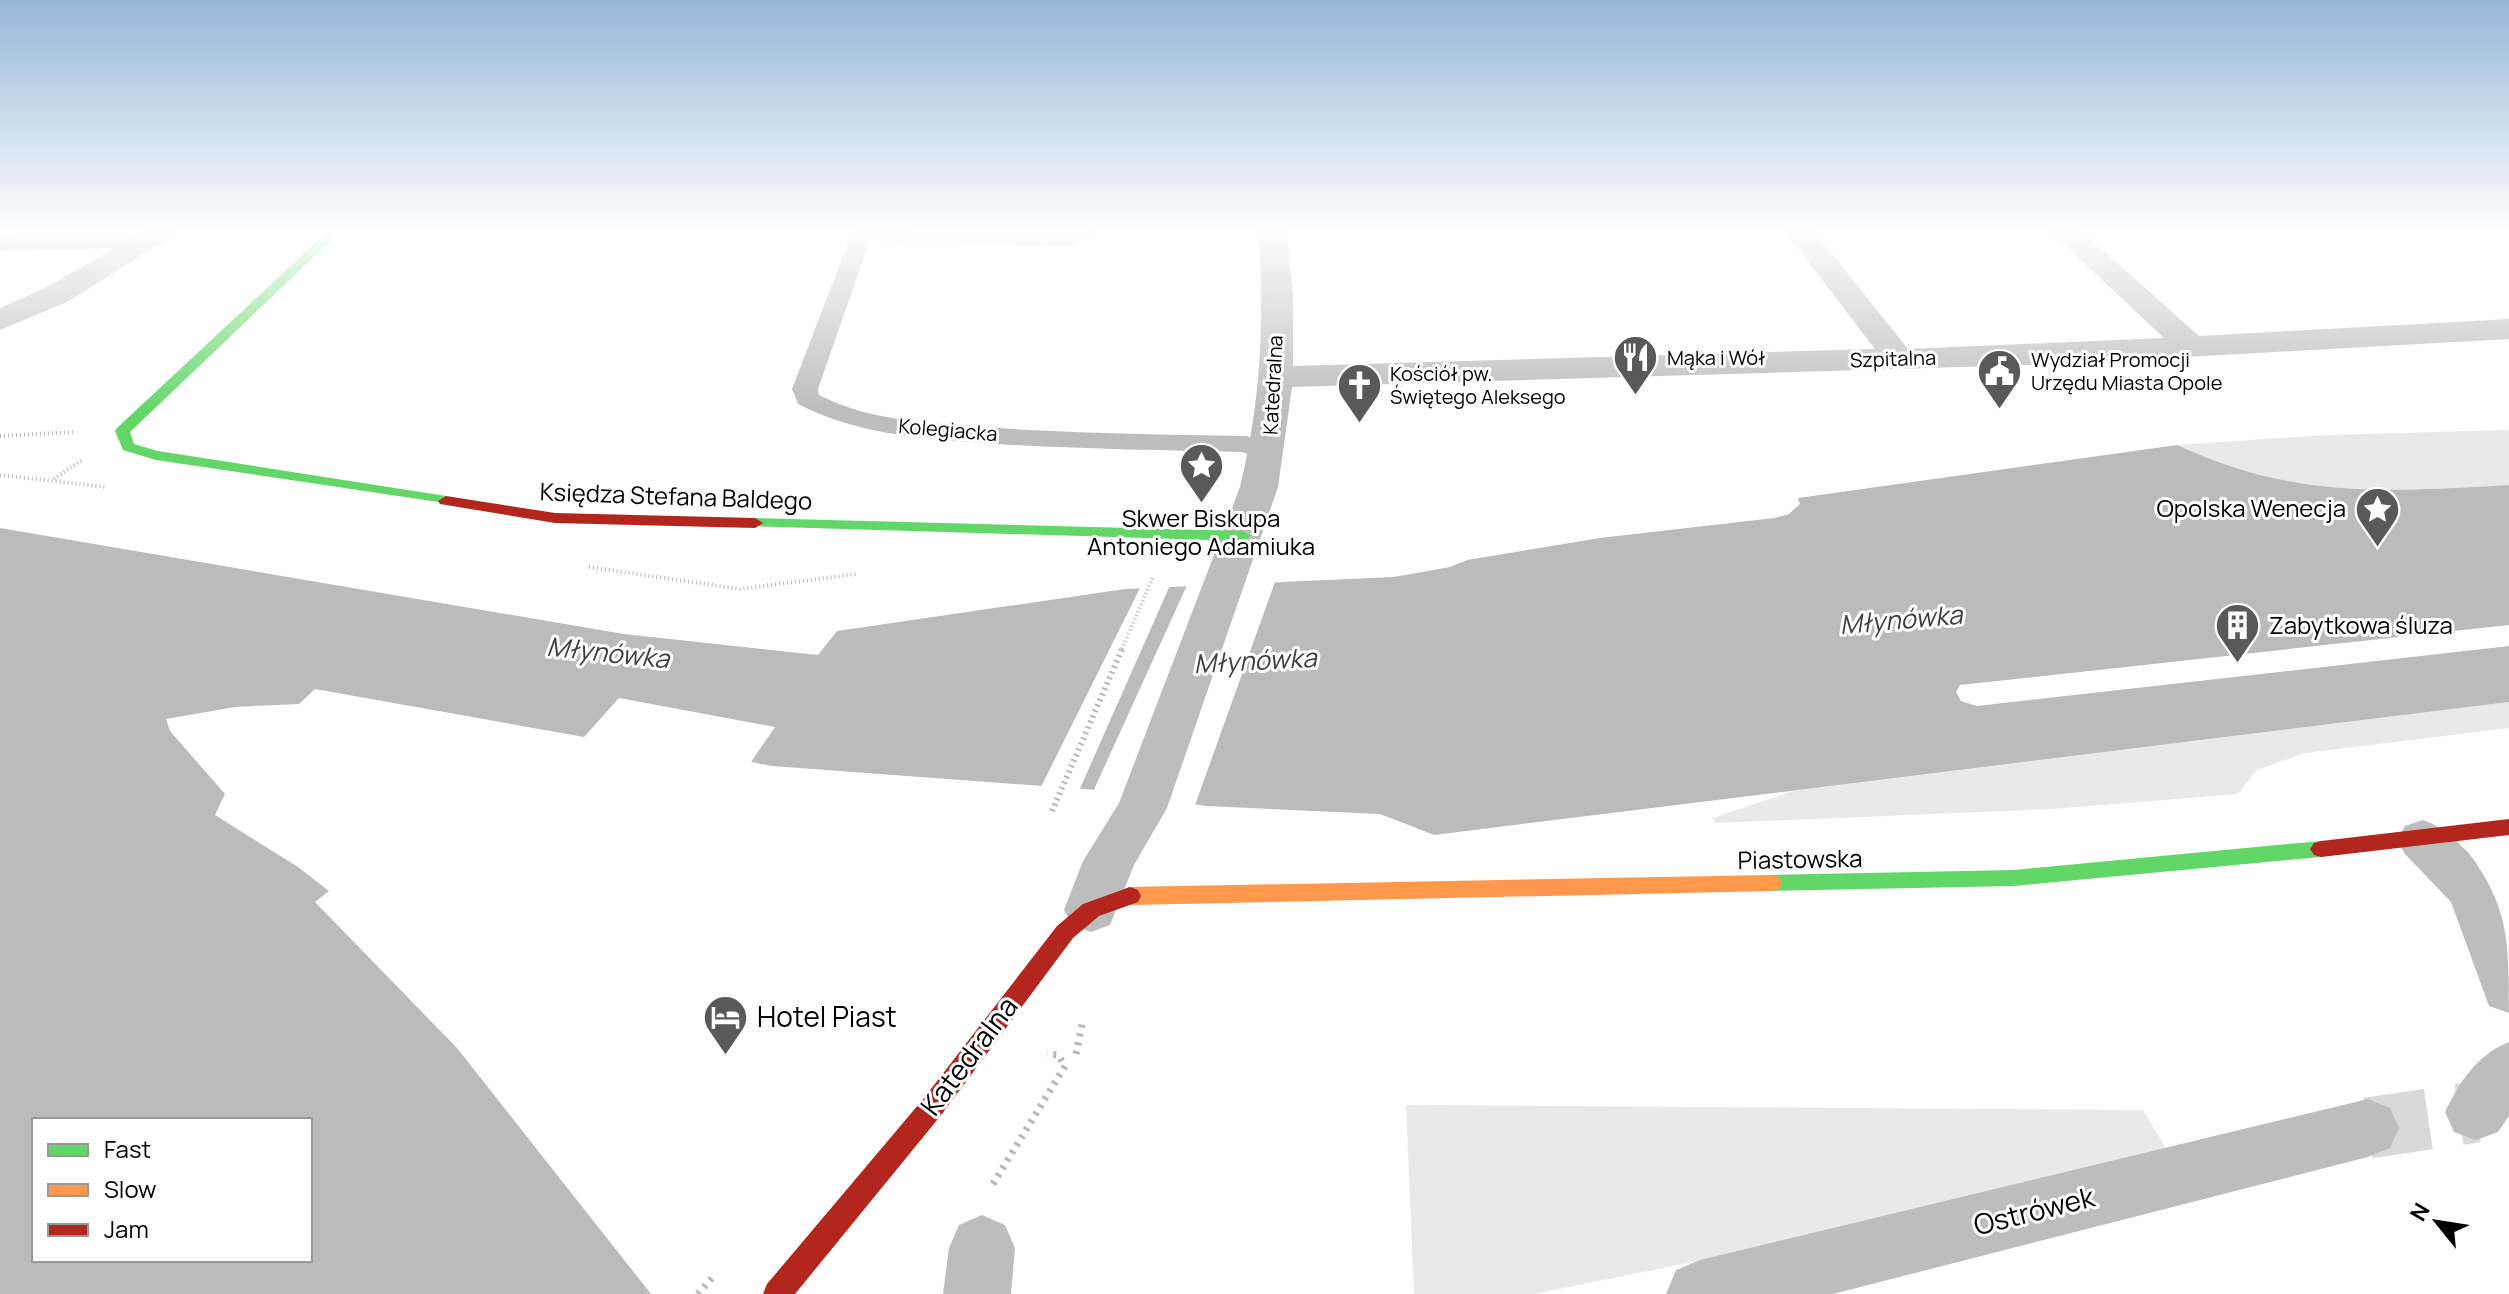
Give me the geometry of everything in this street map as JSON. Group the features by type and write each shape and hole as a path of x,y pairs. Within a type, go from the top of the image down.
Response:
{"street":[{"path":"0,320 64,290"},
{"path":"122,431 272,290"},
{"name":"Katedralna","path":"777,1294 933,1106 1032,972 1065,932 1091,910 1109,861 1142,808 1243,536 1268,453 1276,377 1276,290"},
{"path":"1845,290 1899,359"},
{"path":"2130,290 2193,348"},
{"name":"Szpitalna","path":"1276,377 2193,348 2509,329"},
{"name":"Księdza Stefana Baldego","path":"122,431 128,447 156,455 555,518 1176,531 1243,536"},
{"name":"Piastowska","path":"1091,910 1130,896 2014,878 2423,840 2509,827"},
{"path":"2423,840 2474,892 2509,989"},
{"name":"Ostrówek","path":"1700,1294 2368,1128"}],"lane":[{"name":"Kolegiacka","path":"841,290 805,389 807,399 824,412 847,419 951,433 1246,444 1268,453"}],"path":[{"path":"0,436 122,431"},
{"path":"0,475 53,480"},
{"path":"1052,811 1158,567"},
{"path":"1076,1054 1083,1020"},
{"path":"984,1243 1065,1066 1058,1055 1042,1054"}],"shaded area":[{"path":"2509,430 2509,485 2464,488 2380,490 2301,483 2220,463 2177,445 2327,435"},
{"path":"2509,702 2509,728 2305,753 2257,770 2238,794 2052,809 1715,823 1713,818 1793,791"},
{"path":"1406,1105 2143,1110 2176,1165 1534,1294 1414,1294"}],"water":[{"name":"Młynówka","path":"2177,445 2220,463 2261,475 2340,488 2380,490 2509,485 2509,625 1960,685 1956,692 1961,701 1977,706 2509,646 2509,702 1434,835 1380,814 1206,806 1097,790 772,766 751,762 775,727 619,698 584,737 315,689 299,704 235,707 166,719 170,731 225,794 215,815 298,867 329,891 315,902 457,1048 651,1294 0,1294 0,528 624,634 818,655 837,631 1125,589 1394,577 1450,567 1467,560 1600,538 1774,518 1789,514 1800,504 1798,498"}],"pier":[{"path":"1276,579 1194,808 1131,796 1092,794 1188,583"},
{"path":"1171,583 1078,793 1040,789 1142,584"}],"tunnel":[{"path":"2368,1128 2476,1112"}],"traffic: fast":[{"path":"272,290 122,431 128,447 156,455 446,501"},
{"path":"755,523 1243,536"},
{"path":"1771,883 2014,878 2321,849"}],"traffic: slow":[{"path":"1130,896 1771,883"}],"traffic: jam":[{"path":"446,501 555,518 755,523"},
{"path":"2321,849 2509,827"},
{"path":"777,1294 933,1106 1065,932 1091,910 1130,896"}],"place":[{"name":"Mąka i Wół","path":"1636,397"},
{"name":"Wydział Promocji Urzędu Miasta Opole","path":"2000,410"},
{"name":"Kościół pw. Świętego Aleksego","path":"1359,424"},
{"name":"Skwer Biskupa Antoniego Adamiuka","path":"1201,504"},
{"name":"Opolska Wenecja","path":"2377,548"},
{"name":"Zabytkowa śluza","path":"2238,665"},
{"name":"Hotel Piast","path":"726,1056"}]}
